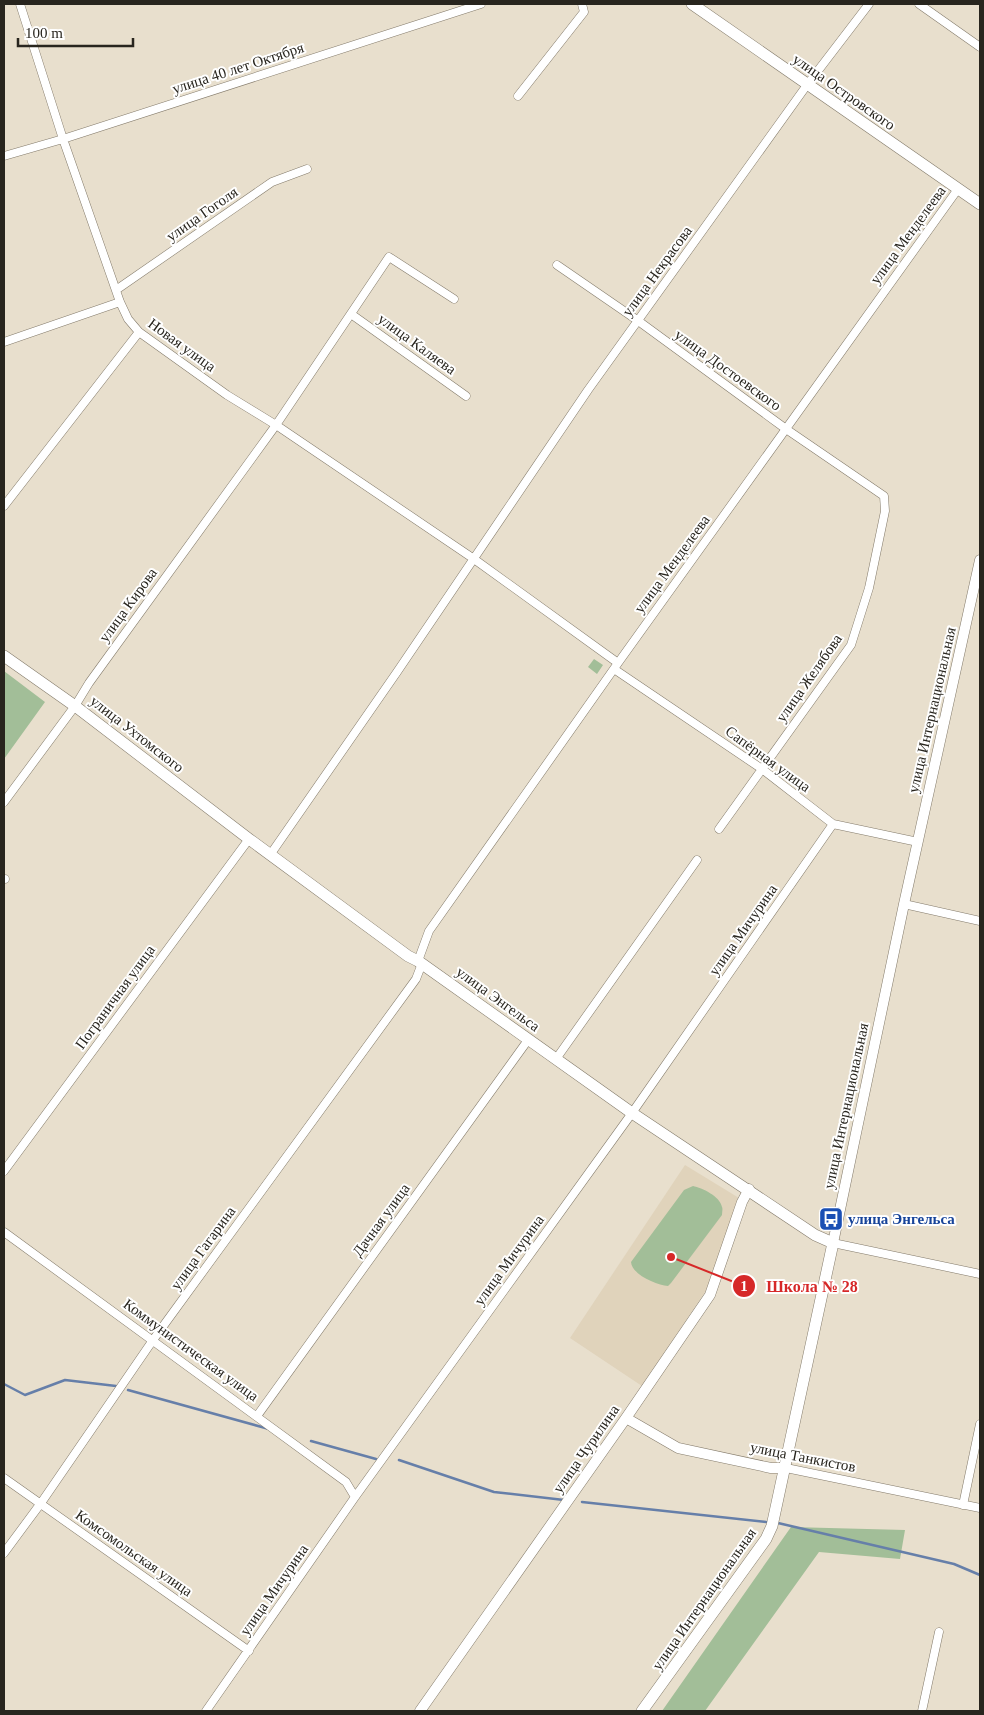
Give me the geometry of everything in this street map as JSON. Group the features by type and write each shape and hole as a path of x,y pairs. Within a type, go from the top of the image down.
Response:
{"main road":[{"name":"улица Островского","path":"692,4 980,204"},
{"name":"улица Ухтомского","path":"4,656 75,706 249,839"},
{"name":"улица Энгельса","path":"249,839 408,956 418,961 632,1113 815,1235 833,1243"},
{"name":"улица Интернациональная","path":"642,1711 766,1539 772,1526 833,1243"}],"street":[{"name":"Новая улица","path":"20,4 63,139 120,302 128,319 139,332 227,395 276,425 474,559"},
{"name":"улица 40 лет Октября","path":"4,156 63,139 481,4"},
{"path":"518,96 584,12 582,4"},
{"name":"улица Некрасова","path":"270,855 638,320 869,4"},
{"path":"920,4 980,47"},
{"name":"улица Гоголя","path":"116,290 272,182 307,169"},
{"name":"улица Менделеева","path":"418,961 429,931 616,666 958,189"},
{"path":"276,425 389,257 454,299"},
{"name":"улица Достоевского","path":"557,265 638,320 786,429 884,496"},
{"path":"4,342 120,302"},
{"name":"улица Каляева","path":"351,314 466,396"},
{"path":"4,506 139,332"},
{"name":"улица Кирова","path":"4,802 276,425"},
{"name":"улица Желябова","path":"719,829 851,645 869,588 885,511 884,496"},
{"name":"Сапёрная улица","path":"474,559 616,666 762,769 833,824 918,842"},
{"name":"улица Интернациональная","path":"833,1243 904,904 980,560"},
{"name":"улица Мичурина","path":"206,1711 355,1497 632,1113 833,824"},
{"name":"Пограничная улица","path":"4,1171 249,839"},
{"path":"556,1059 697,860"},
{"path":"904,904 980,921"},
{"name":"улица Гагарина","path":"4,1553 41,1503 153,1340 416,979 421,966 418,961"},
{"name":"Дачная улица","path":"257,1416 528,1040"},
{"name":"улица Чурилина","path":"420,1711 710,1295 742,1202 748,1190"},
{"name":"Коммунистическая улица","path":"4,1232 346,1482 355,1497"},
{"name":"улица Энгельса","path":"833,1243 980,1274"},
{"name":"улица Танкистов","path":"626,1418 678,1448 980,1508"},
{"path":"963,1504 980,1424"},
{"name":"Комсомольская улица","path":"4,1478 248,1651"},
{"path":"922,1711 940,1632"}],"shaded area":[{"path":"685,1165 739,1198 707,1289 642,1386 570,1338"}],"green space":[{"path":"594,659 603,665 597,674 588,667"},
{"path":"4,671 45,702 4,759"},
{"path":"693,1186 706,1191 718,1199 721,1203 722,1215 671,1283 668,1286 658,1284 640,1275 632,1267 631,1262 684,1190"},
{"path":"791,1527 905,1530 900,1559 819,1552 705,1711 662,1711"}],"waterway":[{"path":"4,1384 25,1395 65,1380 116,1386"},
{"path":"128,1390 269,1429"},
{"path":"311,1441 376,1459"},
{"path":"399,1460 494,1492 564,1500"},
{"path":"582,1502 766,1522"},
{"path":"778,1523 954,1564 980,1575"}],"place":[{"name":"улица Энгельса","path":"831,1219"},
{"name":"Школа № 28","path":"671,1257"}]}
